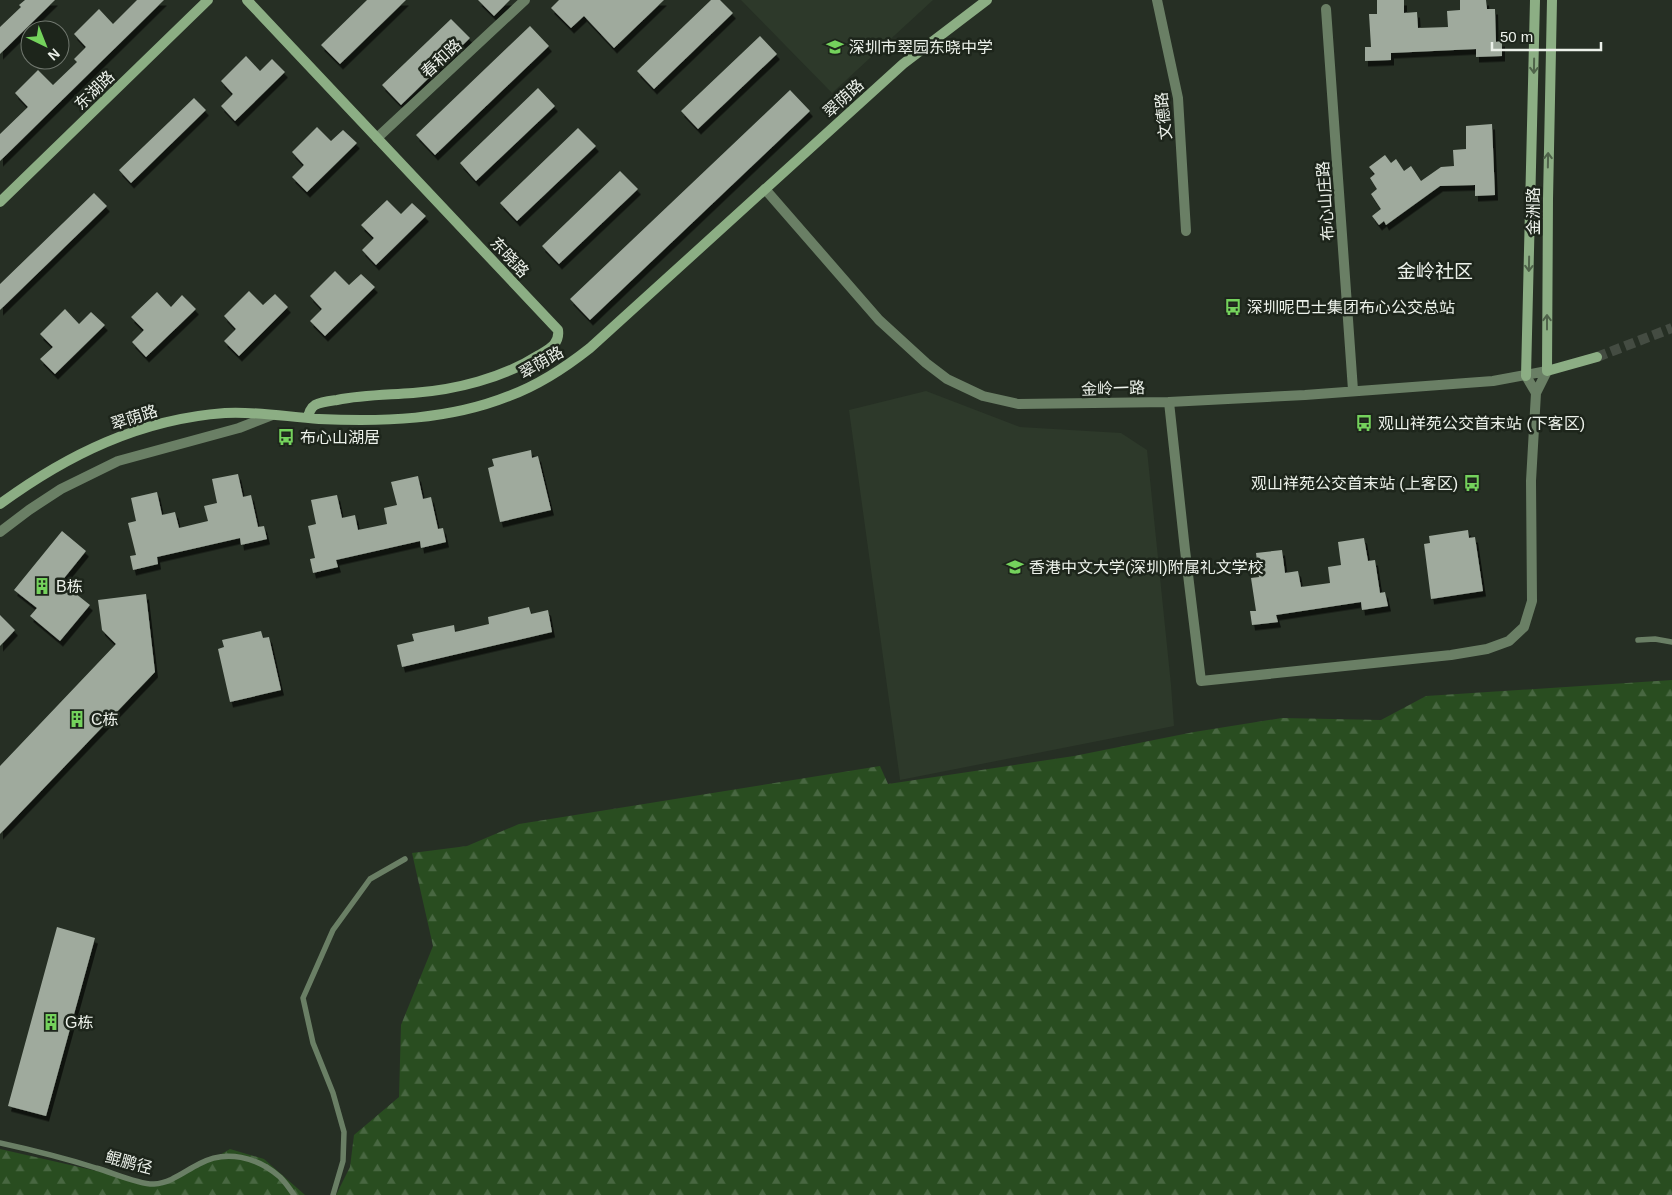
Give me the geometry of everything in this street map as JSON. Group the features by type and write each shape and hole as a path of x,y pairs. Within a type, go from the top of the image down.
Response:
{"street":[{"name":"东湖路","path":"0,202 208,0"},
{"name":"东晓路","path":"247,0 556,328 558,337 551,348 528,362 498,375 444,389 415,393 356,396 326,402 315,405 310,410 308,418"},
{"name":"春和路","path":"377,138 525,0"},
{"name":"翠荫路","path":"0,504 28,484 83,453 115,438 152,425 226,413 350,420 415,418 472,407 510,396 532,386 590,348 903,64 987,0"},
{"name":"文德路","path":"1157,0 1178,98 1186,230"},
{"name":"金洲路","path":"1526,376 1536,0"},
{"name":"金洲路","path":"1547,371 1552,0"},
{"name":"布心山庄路","path":"1326,9 1353,390"},
{"name":"金岭一路","path":"765,188 879,320 926,363 947,379 983,396 1018,404 1169,402 1305,395 1494,381 1547,371"},
{"path":"1169,402 1201,681 1451,655 1487,649 1509,641 1524,627 1532,601 1531,481 1536,393 1547,371 1596,357"},
{"path":"1526,376 1536,393"},
{"path":"0,532 29,510 62,489 118,461 239,428 272,415"}],"lane":[{"path":"1638,640 1655,639 1672,642"},
{"path":"333,1195 343,1162 344,1132 333,1093 313,1043 303,998 333,930 370,879 405,859"},
{"name":"鲲鹏径","path":"0,1143 47,1153 134,1180 154,1184 182,1176 199,1164 212,1159 235,1156 253,1160 280,1177 294,1195"}],"shaded area":[{"name":"深圳市翠园东晓中学","path":"741,0 933,0 832,93"},
{"name":"香港中文大学(深圳)附属礼文学校","path":"926,391 1020,427 1121,433 1147,450 1174,726 900,780 849,410"}],"green space":[{"path":"1672,680 1672,1195 336,1195 350,1167 354,1135 399,1097 401,1025 433,946 412,853 467,846 519,824 880,766 888,784 1074,756 1194,732 1282,718 1381,720 1426,696"},
{"path":"0,1149 143,1183 160,1183 201,1166 230,1149 264,1159 305,1195 0,1195"}],"building":[{"path":"25,0 55,0 35,20 20,20 20,34 0,54 0,27 21,7 19,5"},
{"path":"137,0 164,0 0,161 0,134 28,107 15,93 38,70 53,85 70,70 77,62 74,59 86,47 74,34 99,9 113,24"},
{"path":"367,0 406,0 340,64 321,45"},
{"path":"478,0 510,0 494,16"},
{"path":"559,0 664,0 614,48 584,16 571,28 551,8"},
{"path":"711,0 720,0 733,13 654,89 637,71"},
{"path":"1377,0 1404,0 1404,13 1417,12 1418,28 1448,27 1447,11 1460,10 1460,0 1486,0 1487,9 1495,9 1496,42 1502,41 1502,56 1476,57 1476,49 1391,53 1391,60 1365,61 1365,47 1371,47 1369,14 1377,14"},
{"path":"451,19 470,38 401,105 382,85"},
{"path":"530,26 549,46 435,155 416,135"},
{"path":"760,36 777,54 698,129 681,111"},
{"path":"246,56 260,71 272,59 285,72 235,121 221,106 233,94 221,81"},
{"path":"538,88 555,106 476,181 460,163"},
{"path":"790,90 810,111 590,320 570,299"},
{"path":"194,98 206,110 131,183 119,170"},
{"path":"1492,124 1495,195 1475,196 1475,185 1440,186 1386,225 1384,221 1379,225 1372,216 1381,209 1371,194 1377,189 1370,178 1375,174 1369,167 1385,155 1391,163 1396,159 1404,171 1411,166 1421,181 1441,167 1454,166 1453,150 1466,149 1466,126"},
{"path":"317,127 331,141 343,130 357,143 307,192 292,177 304,165 292,152"},
{"path":"578,128 596,146 517,221 500,203"},
{"path":"620,171 638,189 559,264 542,246"},
{"path":"94,193 107,206 0,310 0,284"},
{"path":"387,200 401,214 412,203 426,216 376,265 362,250 374,238 361,225"},
{"path":"335,271 349,285 361,274 375,287 325,336 310,321 322,309 310,296"},
{"path":"249,291 263,305 275,294 288,307 239,356 224,341 236,329 224,316"},
{"path":"157,292 171,307 182,295 196,309 146,357 132,342 144,330 131,317"},
{"path":"65,309 79,324 91,312 105,325 55,374 40,359 53,347 40,334"},
{"path":"531,450 532,458 538,456 551,510 500,522 488,468 494,466 492,459"},
{"path":"238,474 243,497 251,495 258,527 264,526 267,539 241,545 240,538 157,557 158,564 133,570 130,556 136,555 128,523 136,521 131,498 157,492 162,515 175,512 179,528 208,521 204,506 217,503 212,479"},
{"path":"418,476 423,499 431,497 438,529 443,528 446,542 421,548 420,541 336,560 338,567 313,573 310,559 315,558 308,526 316,524 311,500 337,495 342,518 355,515 358,530 387,524 384,508 397,505 391,482"},
{"path":"1468,530 1469,538 1475,537 1483,591 1431,599 1424,544 1430,543 1429,536"},
{"name":"B栋","path":"62,531 86,551 61,582 90,605 60,641 30,616 37,608 14,590"},
{"path":"1364,538 1368,561 1375,560 1380,593 1385,592 1388,606 1362,610 1361,602 1276,615 1278,622 1252,625 1250,611 1256,611 1251,578 1259,577 1256,553 1282,550 1285,573 1298,571 1301,587 1330,583 1328,567 1341,565 1338,542"},
{"name":"C栋","path":"146,594 155,672 0,834 0,766 116,644 102,630 98,600"},
{"path":"529,607 531,614 548,610 552,632 402,667 397,645 414,641 412,634 454,625 455,632 489,624 488,617"},
{"path":"0,615 15,630 0,646"},
{"path":"261,631 263,638 269,637 281,690 230,702 218,649 224,647 222,640"},
{"name":"G栋","path":"57,927 95,938 46,1116 8,1106"}],"tunnel":[{"path":"1597,357 1672,328"}],"place":[{"name":"深圳市翠园东晓中学","path":"835,47"},
{"name":"深圳呢巴士集团布心公交总站","path":"1233,307"},
{"name":"观山祥苑公交首末站 (下客区)","path":"1364,423"},
{"name":"布心山湖居","path":"286,437"},
{"name":"观山祥苑公交首末站 (上客区)","path":"1472,483"},
{"name":"香港中文大学(深圳)附属礼文学校","path":"1015,567"},
{"name":"B栋","path":"42,586"},
{"name":"C栋","path":"77,719"},
{"name":"G栋","path":"51,1022"}],"district":[{"name":"金岭社区","path":"1435,271"}]}
